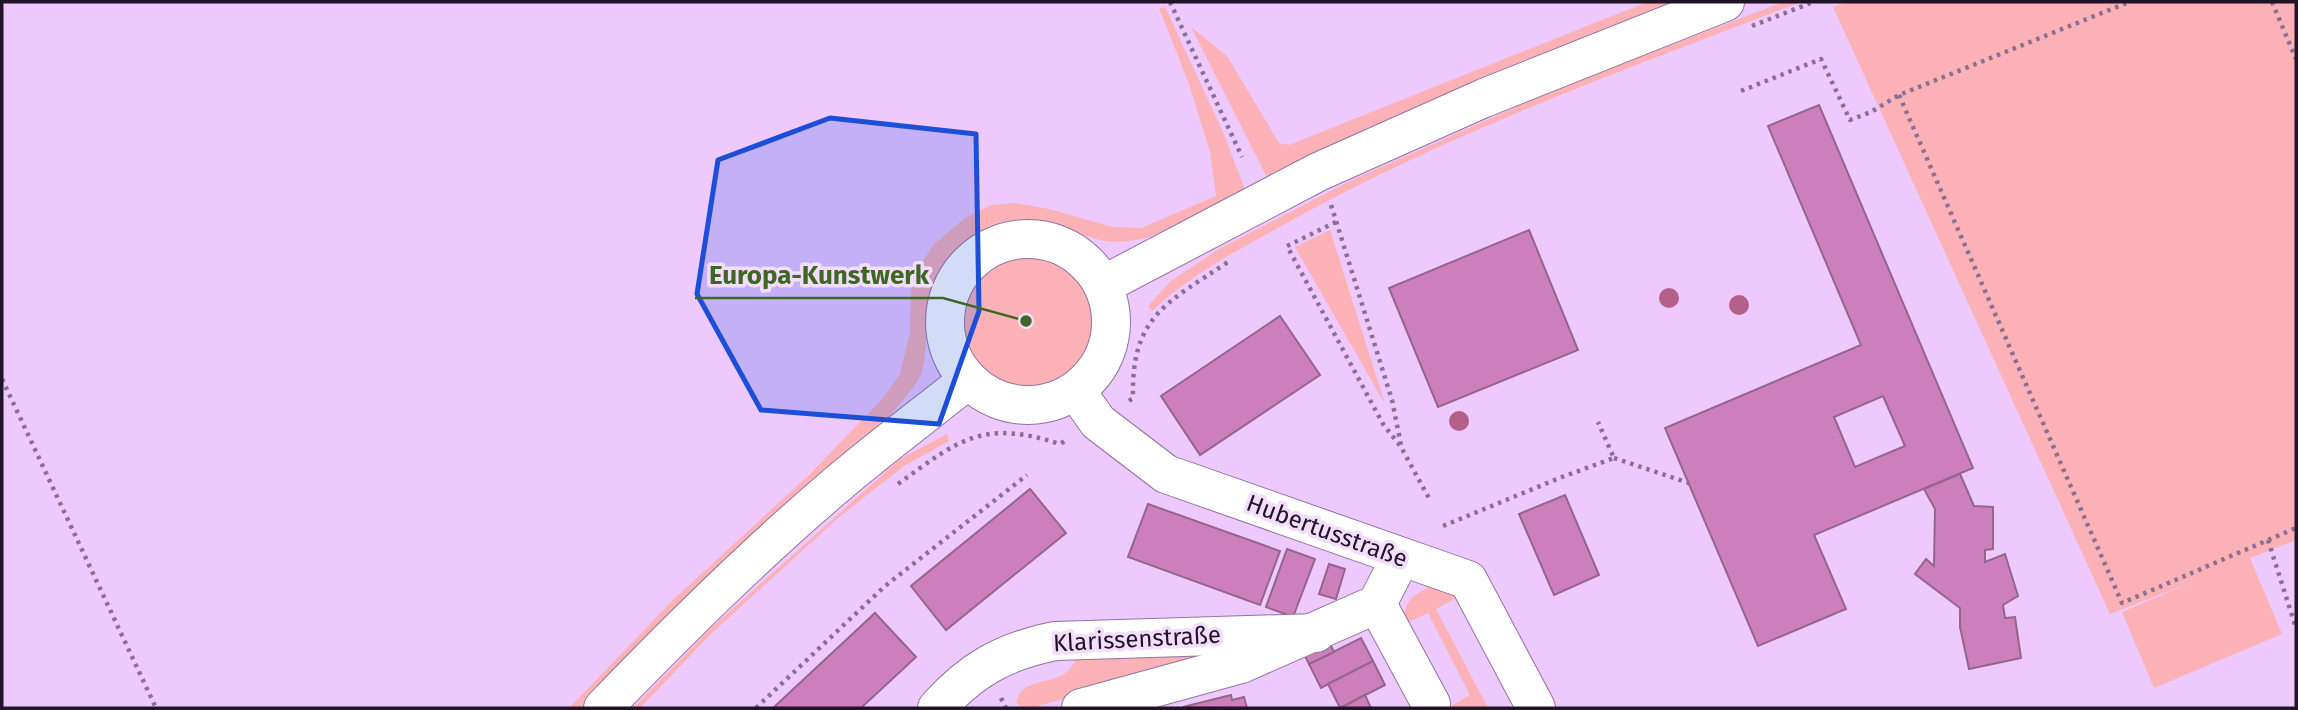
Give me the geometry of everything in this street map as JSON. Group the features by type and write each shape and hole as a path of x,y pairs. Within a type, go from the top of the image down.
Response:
{"main road":[{"path":"1103,285 1318,172 1484,99 1737,15"},
{"path":"1034,239 1043,241 1062,246 1086,262 1103,285 1111,308 1111,331 1105,355 1093,375 1076,391 1055,401 1031,406 1008,403 986,394 968,380 952,357 944,329 947,300 959,274 979,254 1006,242 1034,239"},
{"path":"603,708 679,628 742,569 835,486 968,380"},
{"name":"Hubertusstraße","path":"1076,391 1098,422 1167,474 1468,580 1536,708"},
{"path":"1401,557 1377,604 1431,704"},
{"name":"Klarissenstraße","path":"1081,708 1241,664 1377,604"},
{"name":"Klarissenstraße","path":"937,708 970,676 990,662 1020,650 1055,641 1316,632"}],"path":[{"path":"1170,2 1242,158"},
{"path":"1737,15 1813,2"},
{"path":"1741,91 1821,59 1850,120 1871,112 1899,95 2129,2"},
{"path":"2272,2 2296,60"},
{"path":"1899,95 2122,603 2296,528"},
{"path":"1319,210 1342,198"},
{"path":"1331,204 1392,400 1401,447"},
{"path":"1336,222 1287,246 1383,424 1401,447 1430,500"},
{"path":"892,489 948,451 982,434 1019,433 1060,444 1098,422 1132,398 1133,369 1139,341 1156,315 1183,293 1239,256"},
{"path":"2,379 156,708"},
{"path":"1598,422 1614,458"},
{"path":"1443,526 1614,458 1689,483"},
{"path":"755,708 886,586 1027,475"},
{"path":"2268,540 2296,628"}],"highlighted area":[{"path":"830,118 976,134 979,311 939,424 761,410 697,294 718,160"}],"shaded area":[{"path":"1647,2 1686,2 1269,181 1191,27 1227,56 1279,143 1289,145"},
{"path":"1783,2 1801,2 1608,76 1417,157 1238,250 1184,284 1152,311 1148,306 1171,281 1219,249 1350,181 1556,89"},
{"path":"1847,2 2296,2 2296,540 2250,558 2282,634 2154,688 2122,612 2195,581 2110,614 1833,7"},
{"path":"1165,7 1223,132 1246,192 1158,234 1129,241 1108,241 1057,226 1023,222 992,228 964,243 941,268 935,279 928,305 922,372 901,403 587,708 569,708 675,598 810,474 883,398 900,374 910,332 911,291 919,267 934,244 965,218 991,205 1015,203 1049,209 1113,227 1141,228 1216,196 1210,152 1189,84 1159,8"},
{"path":"1330,230 1385,404 1295,247"},
{"path":"1027,254 1052,259 1074,273 1088,295 1093,320 1088,345 1074,367 1052,381 1027,386 1002,381 980,367 966,345 961,320 966,295 980,273 1002,259"},
{"path":"947,434 949,441 904,466 838,518 713,632 640,708 633,708 709,630 900,459"},
{"path":"1430,587 1445,589 1458,597 1436,609 1488,708 1448,708 1470,695 1428,613 1405,624 1407,605 1418,593"},
{"path":"1232,646 1110,686 1031,708 1022,708 1016,702 1021,692 1029,686 1066,672 1073,664 1078,650"}],"building":[{"path":"1819,105 1973,468 1814,535 1846,609 1758,646 1665,428 1861,345 1768,126","holes":["1883,396 1905,446 1855,467 1834,417"]},
{"path":"1529,230 1578,350 1438,407 1389,288"},
{"path":"1280,316 1320,375 1200,455 1161,396"},
{"path":"1960,474 1974,506 1993,507 1993,549 1985,550 1985,562 2005,554 2018,596 2003,605 2005,618 2015,617 2021,658 1969,669 1960,627 1960,608 1915,574 1926,559 1934,566 1935,509 1924,489"},
{"path":"1030,489 1066,533 946,630 911,586"},
{"path":"1565,495 1599,575 1554,595 1519,514"},
{"path":"1148,504 1280,551 1260,605 1128,557"},
{"path":"1287,549 1315,559 1293,617 1266,607"},
{"path":"1329,564 1345,569 1336,599 1319,594"},
{"path":"875,613 916,657 861,708 773,708"},
{"path":"1361,638 1373,661 1321,688 1309,664"},
{"path":"1328,640 1334,652 1309,664 1303,652"},
{"path":"1373,661 1385,685 1340,708 1328,684"},
{"path":"1231,695 1232,700 1244,697 1247,708 1183,707"},
{"path":"1365,695 1371,708 1341,708"}],"place":[{"name":"Europa-Kunstwerk","path":"1026,321"}]}
